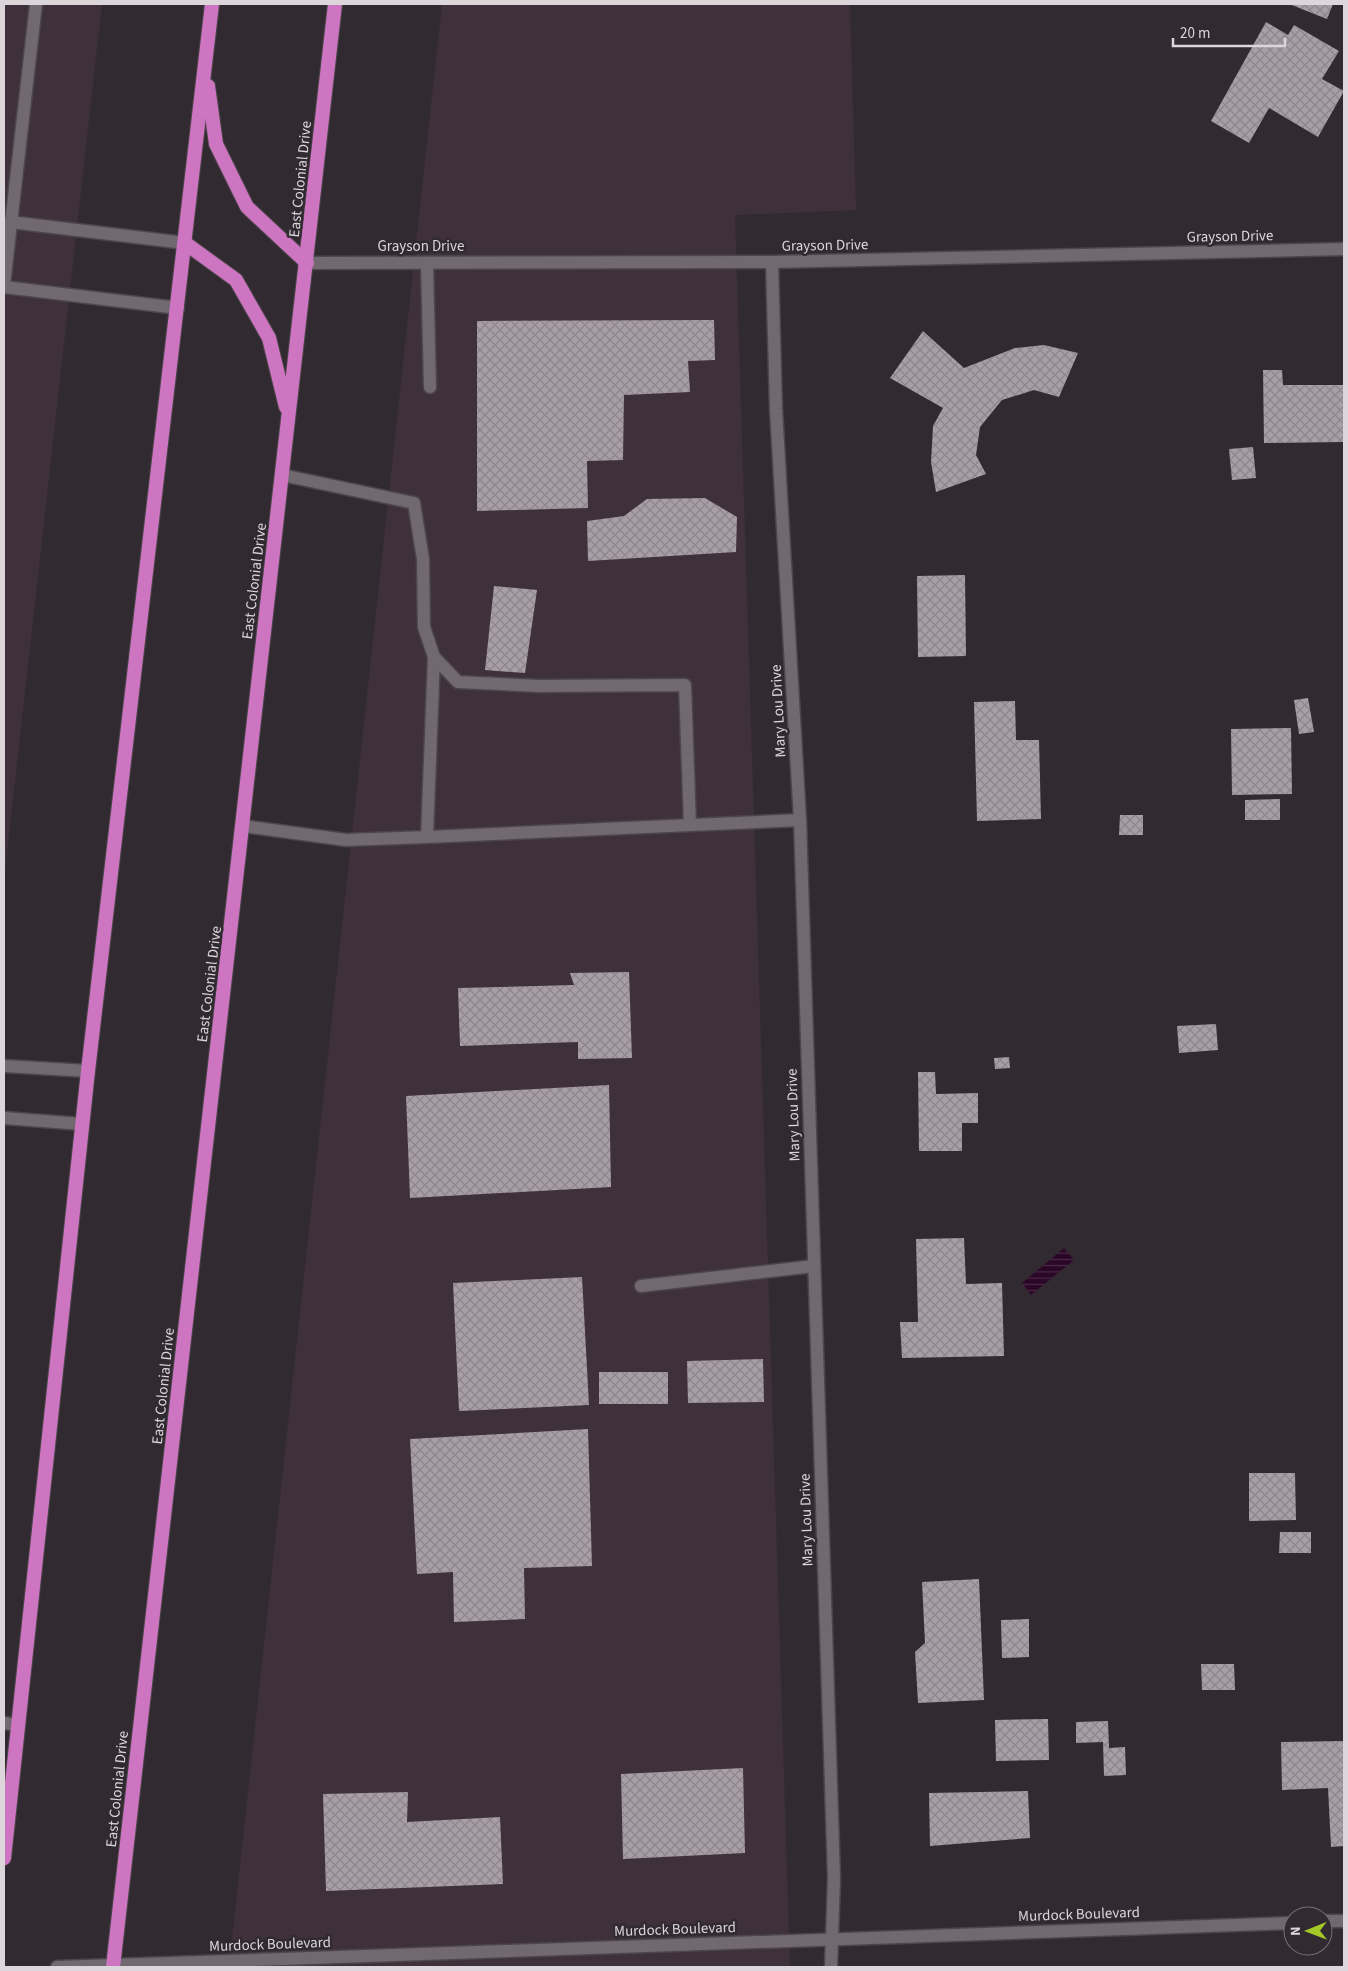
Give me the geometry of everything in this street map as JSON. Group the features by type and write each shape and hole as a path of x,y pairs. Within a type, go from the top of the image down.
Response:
{"highway":[{"path":"4,1858 82,1124 212,4"},
{"name":"East Colonial Drive","path":"113,1966 336,4"},
{"path":"205,66 216,144 247,207 307,263"},
{"path":"185,242 236,280 269,338 289,417"}],"street":[{"path":"36,4 4,286 178,308"},
{"path":"10,222 185,242"},
{"name":"Grayson Drive","path":"307,263 772,262 1344,249"},
{"name":"Mary Lou Drive","path":"772,262 776,409 800,820 834,1878 831,1967"},
{"path":"427,263 430,387"},
{"path":"282,475 414,503 423,560 424,627 434,657 427,837"},
{"path":"434,657 458,682 546,686 685,685 690,825"},
{"path":"243,826 346,840 800,820"},
{"path":"4,1066 88,1071"},
{"path":"4,1118 82,1124"},
{"path":"641,1286 814,1266"},
{"path":"4,1723 18,1725"},
{"name":"Murdock Boulevard","path":"57,1967 314,1963 832,1940 1283,1923"}],"shaded area":[{"path":"4,4 102,4 4,880"},
{"path":"442,4 850,4 856,210 735,215 790,1967 229,1967"},
{"path":"1064,1248 1074,1260 1031,1295 1022,1283"}],"building":[{"path":"1289,4 1333,4 1327,19"},
{"path":"1266,22 1288,35 1294,25 1339,51 1322,79 1344,91 1318,137 1269,108 1249,143 1211,121"},
{"path":"714,320 715,360 688,361 690,392 624,395 623,460 587,461 588,508 477,511 477,321"},
{"path":"923,331 964,368 1015,348 1044,345 1078,353 1059,397 1034,390 1002,400 980,427 976,455 986,474 936,492 931,462 933,426 943,408 890,378"},
{"path":"1263,370 1282,370 1283,385 1344,385 1344,442 1264,443"},
{"path":"1253,447 1256,478 1232,480 1229,449"},
{"path":"705,498 737,517 736,552 588,561 587,521 624,516 647,499"},
{"path":"965,575 966,656 918,657 917,576"},
{"path":"494,586 537,590 525,673 485,670"},
{"path":"1308,698 1314,732 1299,734 1294,700"},
{"path":"1015,701 1016,740 1039,740 1041,819 977,821 974,702"},
{"path":"1291,728 1292,794 1232,795 1231,729"},
{"path":"1280,799 1280,820 1245,820 1245,800"},
{"path":"1120,815 1143,815 1143,835 1119,835"},
{"path":"629,972 632,1058 578,1059 578,1042 460,1046 458,988 574,985 570,973"},
{"path":"1216,1024 1218,1050 1179,1053 1177,1026"},
{"path":"1009,1057 1010,1068 995,1069 994,1058"},
{"path":"918,1072 935,1072 936,1094 978,1093 978,1123 962,1123 962,1151 919,1151"},
{"path":"609,1085 611,1187 410,1198 406,1096"},
{"path":"964,1238 966,1284 1002,1283 1004,1356 902,1358 900,1322 918,1322 916,1239"},
{"path":"582,1277 589,1405 459,1411 453,1283"},
{"path":"763,1359 764,1402 688,1403 687,1361"},
{"path":"599,1372 668,1372 668,1404 599,1404"},
{"path":"588,1429 592,1566 524,1568 525,1619 454,1622 453,1572 417,1574 410,1439"},
{"path":"1249,1473 1295,1473 1296,1520 1249,1521"},
{"path":"1280,1532 1311,1532 1311,1553 1279,1553"},
{"path":"979,1579 984,1700 918,1703 915,1652 925,1643 922,1582"},
{"path":"1029,1619 1029,1657 1002,1658 1001,1620"},
{"path":"1201,1664 1234,1664 1235,1690 1202,1690"},
{"path":"1048,1719 1049,1760 996,1761 995,1720"},
{"path":"1108,1721 1109,1748 1125,1747 1126,1775 1104,1776 1103,1742 1076,1743 1076,1722"},
{"path":"1344,1741 1344,1846 1331,1847 1328,1788 1282,1790 1281,1742"},
{"path":"743,1768 745,1853 623,1859 621,1774"},
{"path":"1028,1791 1030,1838 930,1846 929,1793"},
{"path":"408,1792 407,1822 500,1817 503,1884 326,1891 323,1794"}]}
